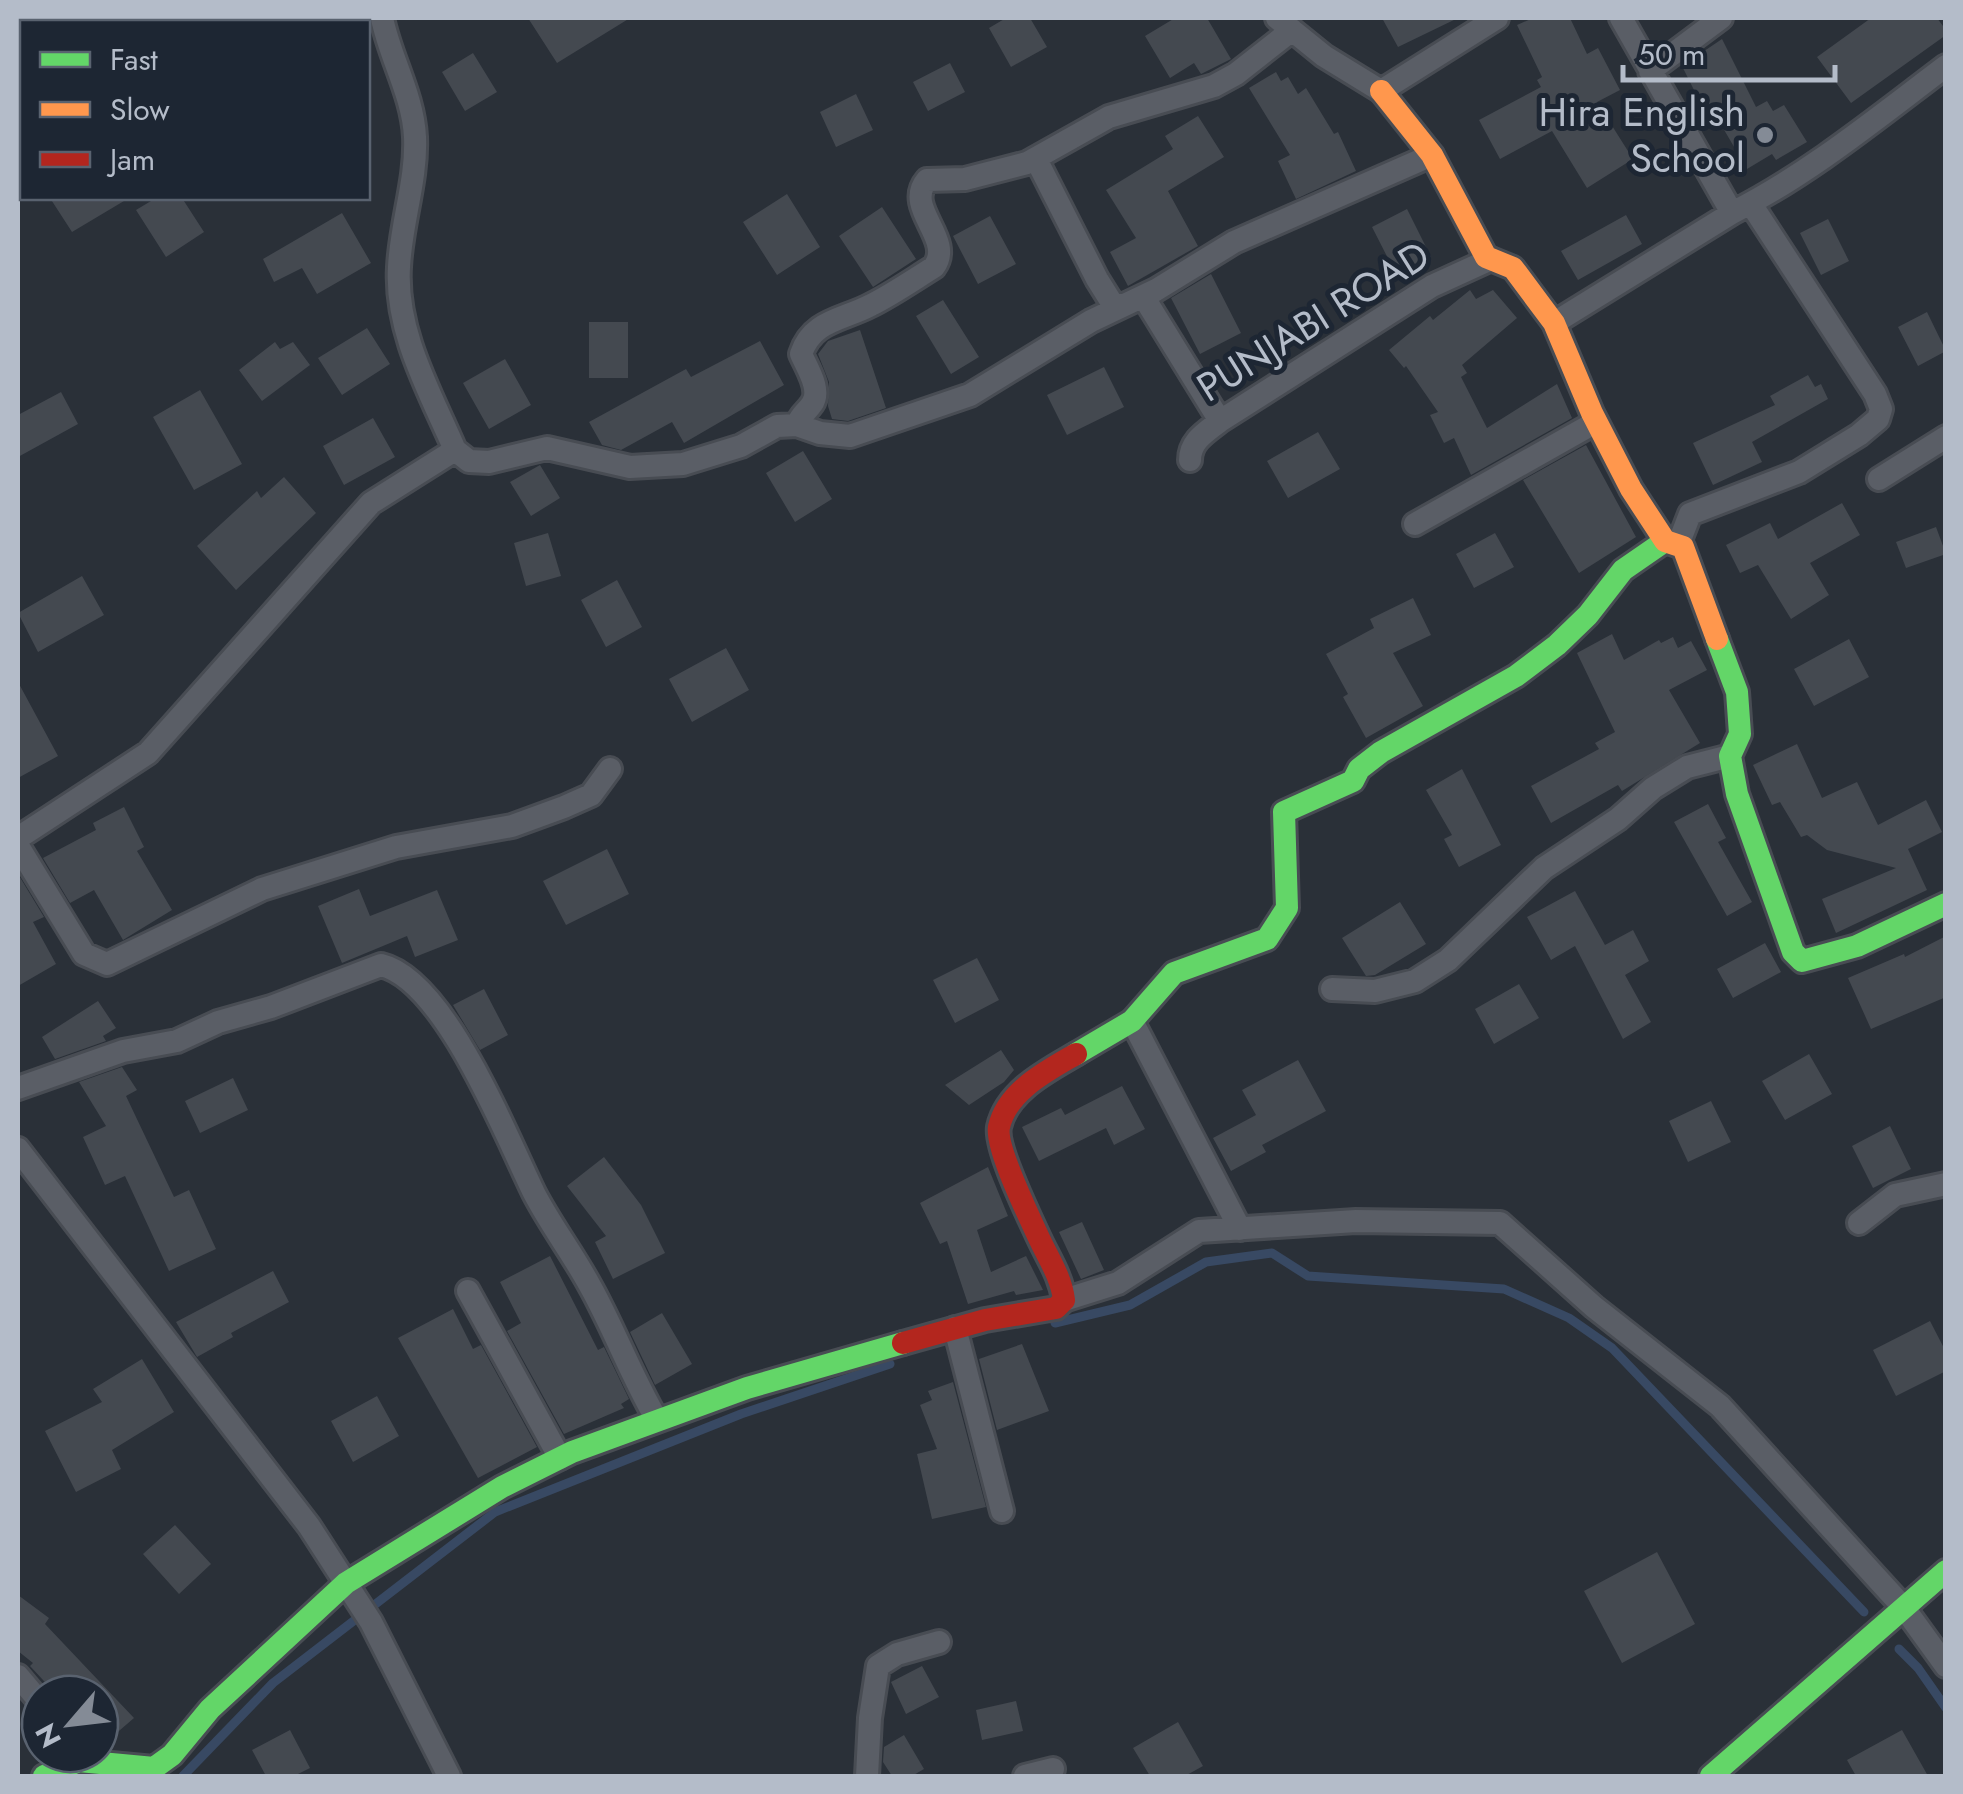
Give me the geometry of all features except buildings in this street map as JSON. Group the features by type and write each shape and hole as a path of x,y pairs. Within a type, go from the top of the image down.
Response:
{"street":[{"path":"1381,91 1497,18"},
{"path":"1064,1300 1062,1283 1004,1154 998,1130 1006,1111 1033,1079 1132,1021 1174,973 1266,939 1287,908 1284,812 1353,781 1359,769 1381,752 1516,676 1558,645 1588,615 1623,570 1671,543 1690,514 1798,472 1859,435 1878,418 1881,409 1875,394 1650,72 1621,18"},
{"path":"1650,72 1721,18"},
{"path":"797,425 815,395 802,354 806,340 830,320 867,308 934,268 940,260 940,248 920,203 921,187 927,180 990,174 1036,159 1109,118 1214,86 1236,74 1284,24 1324,56 1381,91 1432,155 1486,256 1513,268 1554,323 1596,422 1631,489 1671,543 1683,547 1736,692 1740,734 1730,756 1737,794 1793,952 1802,961 1849,949 1946,904"},
{"path":"378,31 410,104 415,134 414,167 402,224 398,272 400,316 455,450 469,461 489,462 547,448 630,467 683,464 742,446 777,426 797,425 820,433 850,436 898,422 970,395 1090,321 1143,296 1234,242 1432,155"},
{"path":"1554,323 1854,136 1946,66"},
{"path":"1036,159 1097,279 1112,303 1122,306"},
{"name":"PUNJABI ROAD","path":"1190,460 1190,450 1196,441 1220,421 1432,286 1492,259"},
{"path":"1143,296 1220,421"},
{"path":"1416,524 1596,422"},
{"path":"1879,478 1946,437"},
{"path":"18,838 148,753 371,503 455,450"},
{"path":"1332,989 1375,992 1415,981 1448,960 1544,868 1618,819 1653,788 1687,767 1730,756"},
{"path":"18,846 84,954 108,964 262,889 396,847 512,826 564,808 590,796 610,768"},
{"path":"18,1088 124,1051 177,1041 218,1022 272,1007 381,965 398,969 424,994 471,1063 535,1194 591,1287 657,1420"},
{"path":"1132,1021 1240,1229"},
{"path":"18,1149 309,1526 372,1622 448,1776"},
{"path":"1859,1223 1895,1195 1946,1184"},
{"path":"120,1765 154,1768 172,1755 210,1709 349,1588 502,1488 560,1458 747,1388 958,1339 1056,1308 1064,1300 1118,1283 1198,1231 1356,1221 1500,1223 1594,1308 1720,1406 1904,1608 1946,1666"},
{"path":"468,1291 560,1458"},
{"path":"958,1339 1002,1511"},
{"path":"1710,1776 1946,1571"},
{"path":"867,1776 878,1666 897,1654 938,1642"},
{"path":"1026,1776 1053,1769"}],"waterway":[{"path":"1055,1323 1130,1305 1206,1262 1272,1253 1308,1276 1504,1289 1569,1318 1612,1348 1864,1612"},
{"path":"183,1776 273,1683 495,1512 741,1414 890,1364"},
{"path":"1899,1649 1918,1668 1946,1708"}],"traffic: fast":[{"path":"1076,1054 1132,1021 1174,973 1267,939 1287,908 1284,812 1353,781 1359,769 1381,752 1516,676 1588,615 1623,570 1665,541"},
{"path":"1717,639 1737,692 1740,734 1730,756 1737,794 1793,952 1802,961 1857,946 1946,904"},
{"path":"44,1776 79,1761 154,1768 172,1755 210,1709 346,1583 502,1487 572,1452 747,1388 903,1343"},
{"path":"1711,1776 1946,1571"}],"traffic: slow":[{"path":"1381,91 1432,155 1486,257 1513,268 1554,323 1592,413 1631,489 1665,541 1683,547 1717,639"}],"traffic: jam":[{"path":"903,1343 985,1320 1056,1308 1064,1300 1057,1275 1007,1164 999,1127 1003,1114 1019,1093 1076,1054"}],"place":[{"name":"Hira English School","path":"1765,135"}]}
